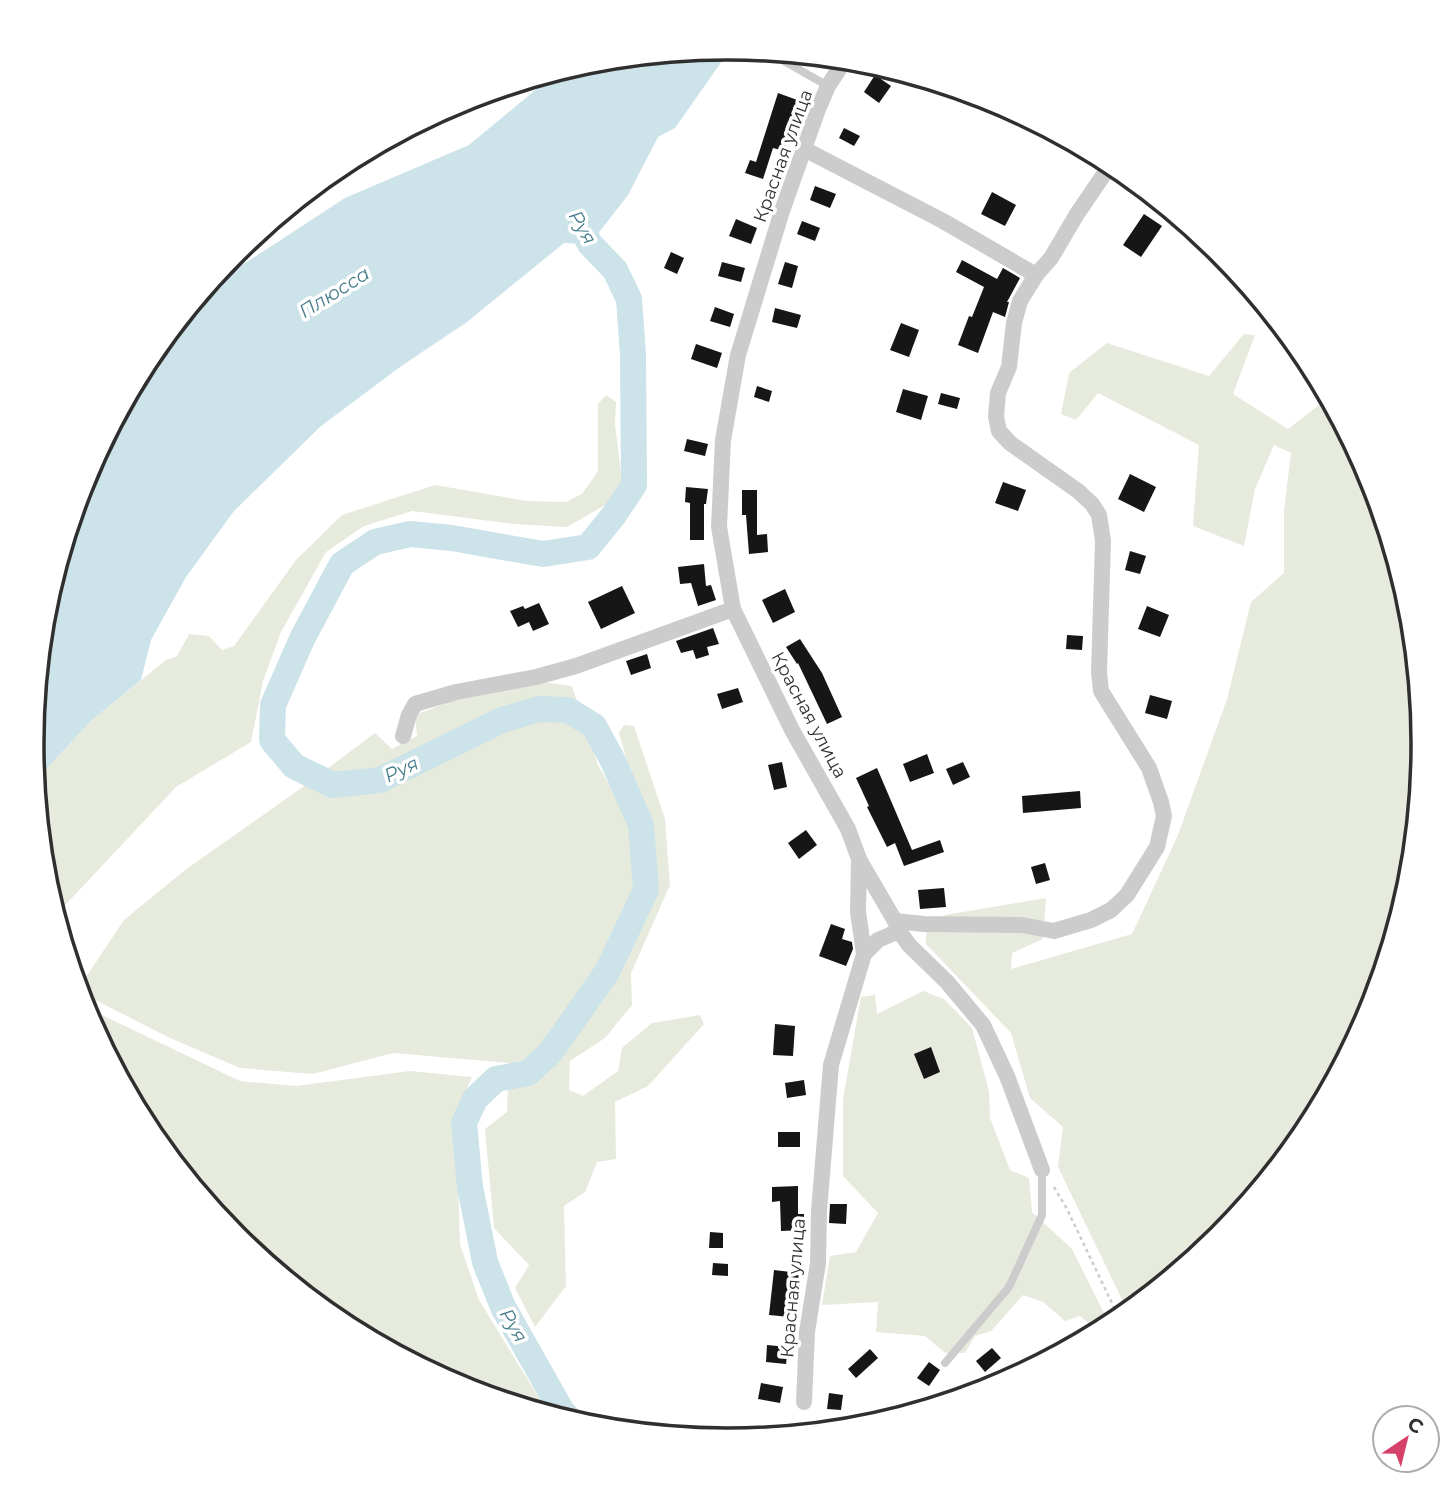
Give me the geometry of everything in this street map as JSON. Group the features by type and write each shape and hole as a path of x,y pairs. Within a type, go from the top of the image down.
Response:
{"street":[{"name":"Красная улица","path":"804,1402 807,1332 818,1263 831,1065 864,954 858,912 859,859 848,829 792,730 733,609 719,527 723,440 738,355 782,211 817,112 839,69"},
{"path":"804,149 943,220 1036,275"},
{"path":"864,954 897,926 1022,925 1054,931 1091,920 1111,910 1127,895 1157,846 1164,817 1149,768 1101,691 1099,672 1103,541 1099,515 1078,491 1010,443 999,431 996,416 998,393 1009,367 1014,323 1020,301 1105,174"},
{"path":"403,736 415,704 456,692 536,677 576,666 733,609"},
{"path":"859,859 909,945 947,982 983,1025 1007,1076 1042,1170"}],"lane":[{"path":"788,63 828,86"},
{"path":"946,1363 1009,1287 1042,1215 1042,1170"}],"path":[{"path":"1042,1170 1067,1209 1114,1308"}],"shaded area":[{"path":"1244,334 1255,335 1233,394 1288,429 1321,404 1341,442 1375,524 1398,611 1410,699 1410,789 1398,877 1375,964 1341,1046 1320,1086 1296,1124 1242,1195 1178,1258 1123,1301 1058,1167 1063,1127 1030,1098 1011,1033 926,944 926,931 945,915 1046,898 1043,939 1012,953 1011,969 1132,934 1178,835 1227,699 1251,602 1284,573 1284,510 1291,453 1274,445 1255,489 1244,546 1193,526 1199,445 1098,393 1076,420 1061,414 1069,373 1107,343 1209,376"},
{"path":"606,395 616,402 615,424 622,482 607,504 567,527 513,524 412,511 364,526 326,552 281,632 263,681 251,742 176,787 64,907 50,833 45,771 92,720 166,660 177,656 189,634 209,636 222,650 234,646 296,560 342,515 435,485 527,501 566,502 582,494 598,471 598,404"},
{"path":"535,681 572,686 598,765 624,812 635,803 631,775 619,733 624,725 634,726 665,819 670,885 631,973 632,1005 605,1038 570,1061 569,1090 583,1096 618,1071 622,1048 652,1023 700,1015 704,1024 648,1086 615,1102 616,1159 597,1162 585,1192 564,1206 566,1286 535,1327 515,1288 529,1265 494,1228 485,1129 507,1112 509,1063 393,1053 313,1074 240,1068 170,1038 93,999 86,977 124,920 185,870 375,733 392,749 417,736 415,715 457,699"},
{"path":"923,991 944,999 972,1028 989,1091 990,1118 1010,1170 1029,1178 1032,1212 1072,1249 1105,1314 1089,1324 1080,1316 1065,1321 1043,1302 1023,1295 991,1331 975,1336 965,1353 945,1353 925,1336 876,1332 878,1302 822,1305 830,1256 856,1252 878,1213 843,1176 843,1099 861,997 875,995 877,1014"},
{"path":"100,1014 240,1081 296,1086 410,1071 472,1077 456,1112 460,1244 479,1300 541,1401 466,1376 386,1336 348,1313 277,1258 213,1195 185,1160 135,1086"}],"water":[{"name":"Плюсса","path":"723,60 675,128 658,137 628,195 590,244 564,243 467,322 400,367 321,426 234,511 186,577 151,640 141,680 92,720 45,771 45,699 57,611 67,567 80,524 114,442 159,364 213,293 236,269 345,198 469,145 538,88 594,73 638,66"}],"building":[{"path":"874,76 891,86 879,103 864,92"},
{"path":"778,93 800,101 784,151 773,148 763,179 745,173 750,160 756,162"},
{"path":"844,128 860,136 854,146 839,138"},
{"path":"815,186 836,194 830,208 810,200"},
{"path":"992,192 1016,205 1005,226 981,214"},
{"path":"1144,214 1162,226 1141,257 1123,245"},
{"path":"736,219 757,228 751,244 729,236"},
{"path":"802,221 820,228 815,241 797,234"},
{"path":"671,252 684,258 677,274 664,268"},
{"path":"962,260 997,279 1003,268 1020,278 1007,302 1005,317 993,312 978,353 958,345 984,287 956,272"},
{"path":"722,262 745,268 741,282 718,276"},
{"path":"785,262 798,266 792,288 778,284"},
{"path":"715,307 734,314 730,327 710,321"},
{"path":"775,308 801,315 797,328 772,322"},
{"path":"901,323 919,330 909,357 890,350"},
{"path":"696,344 722,353 717,368 691,359"},
{"path":"757,386 772,391 769,402 754,397"},
{"path":"903,389 928,396 921,420 896,412"},
{"path":"941,393 960,398 957,409 938,404"},
{"path":"687,439 708,444 705,456 684,451"},
{"path":"1130,474 1156,487 1144,512 1118,499"},
{"path":"1003,482 1026,490 1018,511 995,503"},
{"path":"686,487 708,489 704,504 704,540 690,540 690,503 685,502"},
{"path":"742,490 757,490 757,535 767,534 768,552 749,554 746,515 742,515"},
{"path":"1130,551 1146,556 1140,574 1125,570"},
{"path":"704,564 706,586 711,585 716,600 698,606 691,583 680,584 678,567"},
{"path":"622,586 635,613 601,629 588,602"},
{"path":"785,589 795,612 773,623 762,600"},
{"path":"539,603 549,624 533,631 529,622 518,627 510,611"},
{"path":"1147,606 1169,615 1160,637 1138,629"},
{"path":"713,628 719,644 707,647 709,655 696,659 693,650 681,653 676,641"},
{"path":"1067,635 1083,636 1082,650 1066,649"},
{"path":"800,639 822,673 842,717 827,724 798,663 786,647"},
{"path":"647,654 651,668 631,675 626,661"},
{"path":"738,688 743,702 722,709 717,694"},
{"path":"1150,695 1172,701 1167,719 1145,713"},
{"path":"927,754 934,773 910,782 903,764"},
{"path":"782,762 787,787 774,790 768,765"},
{"path":"963,762 970,777 953,785 946,769"},
{"path":"877,768 912,850 940,840 944,852 904,866 895,843 887,847 856,778"},
{"path":"1080,791 1081,808 1023,813 1022,796"},
{"path":"806,830 817,845 799,859 788,843"},
{"path":"1045,863 1050,880 1036,884 1031,867"},
{"path":"944,888 946,907 920,909 918,890"},
{"path":"831,924 845,929 842,939 852,942 853,949 846,966 819,956"},
{"path":"775,1024 795,1026 793,1056 773,1055"},
{"path":"931,1047 940,1072 924,1079 914,1054"},
{"path":"804,1080 806,1095 787,1098 785,1083"},
{"path":"778,1132 800,1132 800,1147 778,1147"},
{"path":"798,1186 798,1214 804,1214 804,1230 781,1231 780,1201 772,1202 772,1187"},
{"path":"830,1204 847,1204 846,1224 829,1223"},
{"path":"710,1232 723,1233 723,1248 709,1248"},
{"path":"713,1263 728,1264 728,1276 712,1275"},
{"path":"774,1270 799,1273 797,1289 793,1288 790,1317 769,1315"},
{"path":"767,1345 788,1347 786,1364 766,1362"},
{"path":"992,1348 1001,1358 985,1372 976,1361"},
{"path":"870,1349 878,1358 856,1378 848,1369"},
{"path":"929,1362 940,1370 929,1386 917,1378"},
{"path":"761,1383 783,1387 780,1403 758,1399"},
{"path":"829,1393 843,1395 841,1410 827,1409"}],"waterway":[{"name":"Руя","path":"559,1406 503,1307 485,1262 470,1187 464,1123 475,1099 496,1079 528,1073 550,1053 607,972 646,890 641,825 613,761 594,726 568,710 539,709 502,720 380,780 333,785 294,766 272,740 273,705 303,637 342,564 375,542 410,534 452,538 543,554 588,547 634,485 633,355 629,299 615,270 590,244 573,211"}]}
